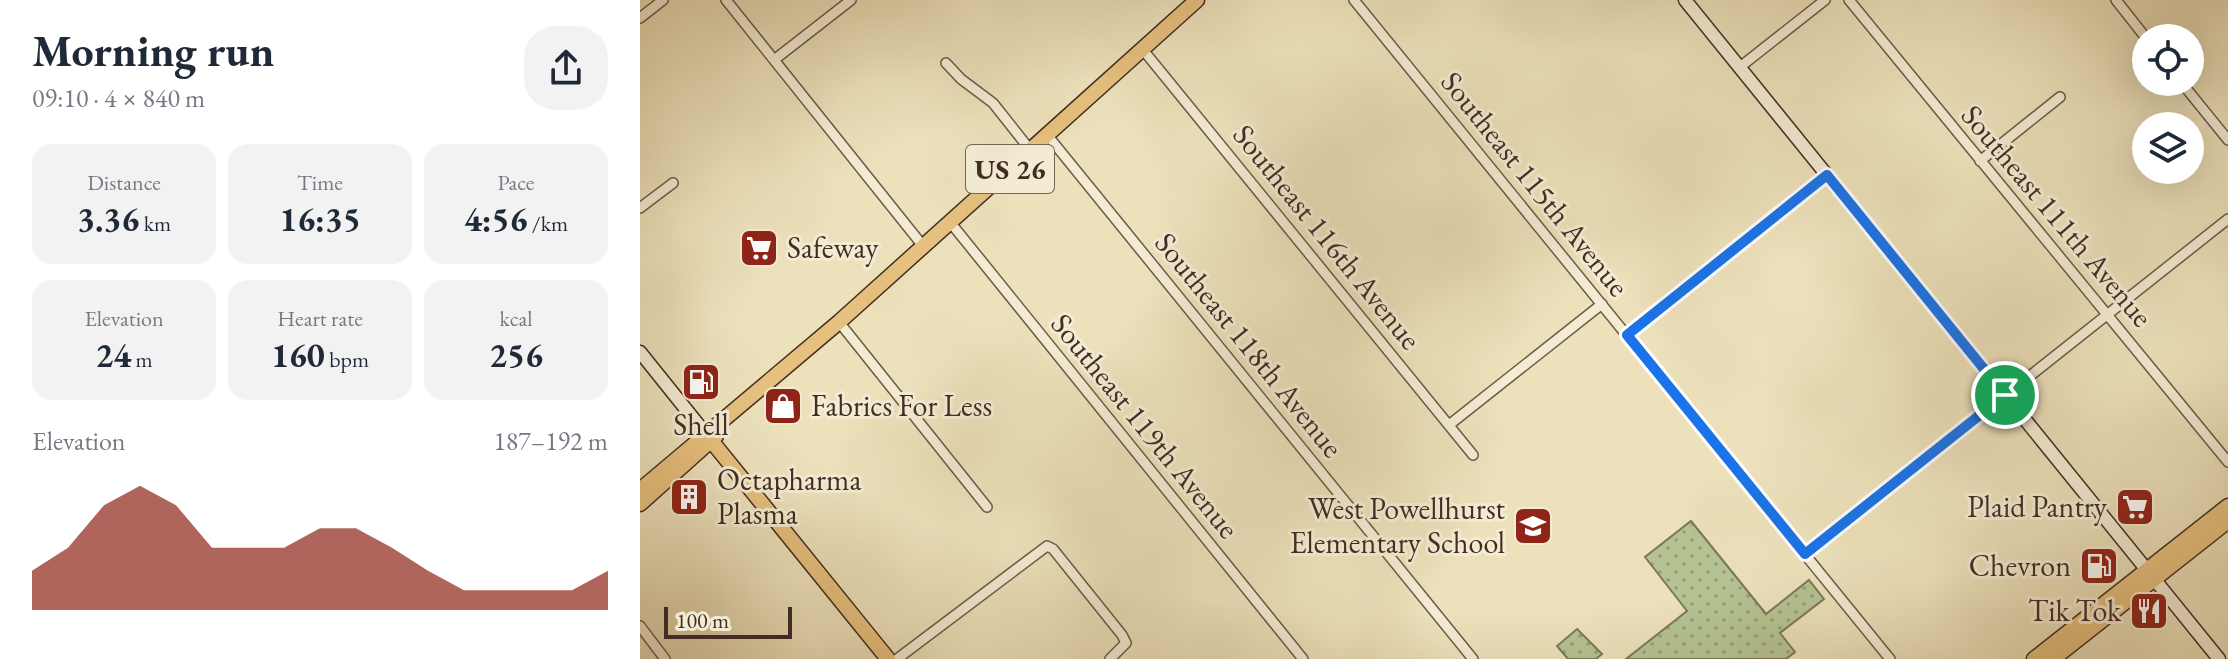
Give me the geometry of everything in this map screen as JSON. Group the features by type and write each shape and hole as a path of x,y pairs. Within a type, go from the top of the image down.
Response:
{"main road":[{"name":"US 26","path":"640,504 708,437 1144,51 1197,0"},
{"path":"1685,0 2219,659"},
{"path":"640,352 888,659"},
{"name":"US 26","path":"642,483 708,437"},
{"path":"2053,659 2228,506"},
{"path":"2034,659 2228,521"}],"street":[{"path":"640,18 663,0"},
{"path":"726,0 923,246"},
{"path":"774,60 851,0"},
{"name":"Southeast 115th Avenue","path":"1354,0 1890,659"},
{"path":"1740,67 1825,0"},
{"name":"Southeast 111th Avenue","path":"1849,0 2228,462"},
{"path":"2116,0 2135,24"},
{"name":"Southeast 116th Avenue","path":"1144,51 1473,455"},
{"path":"946,63 993,103 1031,151"},
{"path":"2192,96 2228,140"},
{"path":"1980,161 2060,97"},
{"name":"Southeast 118th Avenue","path":"1048,136 1473,659"},
{"path":"1627,335 1827,175"},
{"path":"640,208 673,183"},
{"path":"1805,554 2228,219"},
{"name":"Southeast 119th Avenue","path":"950,222 1303,659"},
{"path":"1449,425 1602,304"},
{"path":"839,322 987,507"},
{"path":"897,659 1047,546 1053,549 1126,643 1110,659"},
{"path":"640,626 665,659"}],"green space":[{"path":"1691,521 1766,614 1809,580 1824,599 1780,633 1795,652 1786,659 1626,659 1687,611 1645,557"},
{"path":"1577,629 1602,654 1596,659 1568,659 1557,646"}],"place":[{"name":"Safeway","path":"759,248"},
{"name":"Shell","path":"701,382"},
{"name":"Fabrics For Less","path":"783,406"},
{"name":"Octapharma Plasma","path":"689,497"},
{"name":"Plaid Pantry","path":"2135,507"},
{"name":"West Powellhurst Elementary School","path":"1533,526"},
{"name":"Chevron","path":"2099,566"},
{"name":"Tik Tok","path":"2149,611"}],"route":[{"path":"1827,175 2005,395 1805,554 1627,335 1827,175"}]}
